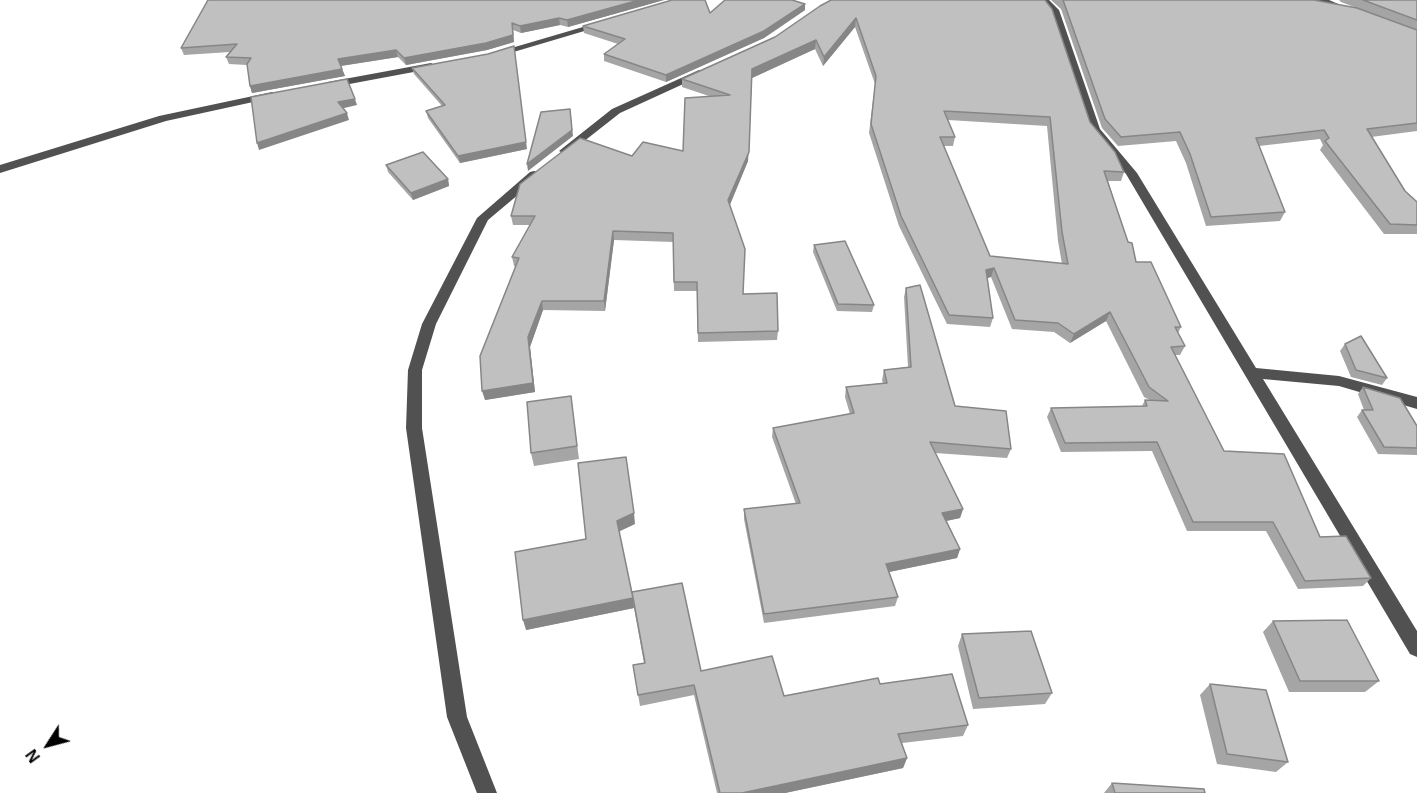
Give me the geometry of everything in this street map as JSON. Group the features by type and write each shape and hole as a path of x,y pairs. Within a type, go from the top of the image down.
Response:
{"street":[{"path":"1043,0 1058,16 1095,130 1131,173 1417,648"},
{"path":"1321,0 1353,12"},
{"path":"489,55 616,20"},
{"path":"319,87 444,64"},
{"path":"487,793 457,717 414,428 415,370 429,324 483,218 616,111 716,66"},
{"path":"0,169 163,118 285,93"},
{"path":"1252,373 1339,381 1417,403"}],"building":[{"path":"208,0 639,0 567,20 559,18 520,26 512,23 513,35 486,43 404,58 396,50 338,59 342,69 250,86 247,64 251,58 226,57 237,44 181,48"},
{"path":"672,0 705,0 710,13 725,0 792,0 805,4 764,31 666,75 604,54 625,39 583,26"},
{"path":"831,0 1045,0 1052,9 1090,122 1115,152 1124,172 1104,171 1128,242 1132,243 1136,262 1151,262 1181,327 1175,327 1185,346 1171,347 1224,451 1284,454 1320,537 1346,536 1371,578 1305,581 1273,522 1193,522 1157,442 1065,443 1051,408 1147,406 1145,400 1168,401 1149,387 1110,312 1074,334 1058,323 1015,320 994,268 986,270 993,318 949,315 901,216 871,124 876,76 856,18 824,57 816,40 752,69 749,152 728,200 745,249 743,294 777,293 778,331 698,333 697,282 674,282 673,233 613,231 604,301 542,301 528,337 533,383 482,391 480,356 519,258 512,257 535,216 511,216 520,184 580,138 632,156 643,142 683,151 685,98 730,95 682,79 775,37","holes":["944,111 1050,117 1062,232 1068,264 990,256 940,137 955,137"]},
{"path":"1063,0 1314,0 1357,8 1417,30 1417,123 1367,129 1405,191 1417,202 1417,225 1390,224 1325,141 1329,138 1324,130 1256,138 1285,212 1211,217 1190,154 1180,132 1121,137 1105,119"},
{"path":"1363,0 1417,0 1417,20"},
{"path":"514,46 526,142 458,156 426,111 445,105 412,68 488,54"},
{"path":"347,79 355,99 338,102 347,113 257,143 251,97"},
{"path":"570,109 572,130 527,164 541,112"},
{"path":"423,152 448,179 411,193 386,165"},
{"path":"845,241 874,305 838,304 814,245"},
{"path":"920,285 955,406 1006,411 1011,449 930,442 963,509 942,513 960,549 886,564 898,597 764,614 744,509 800,503 773,428 854,413 846,387 887,383 884,370 911,367 906,288"},
{"path":"1361,336 1387,378 1356,370 1345,344"},
{"path":"1363,387 1400,398 1417,426 1417,448 1384,447 1362,410 1373,410"},
{"path":"571,396 577,446 531,453 527,402"},
{"path":"626,457 634,513 617,521 633,598 523,620 515,552 586,539 578,463"},
{"path":"682,583 701,671 772,656 784,696 878,678 880,684 952,674 968,725 898,734 907,758 742,793 720,793 694,685 638,695 633,665 645,663 632,592"},
{"path":"1347,620 1379,681 1300,681 1273,621"},
{"path":"1031,631 1052,693 979,698 962,634"},
{"path":"1210,684 1266,690 1288,762 1227,754"},
{"path":"1112,783 1204,789 1205,793 1115,793"}]}
